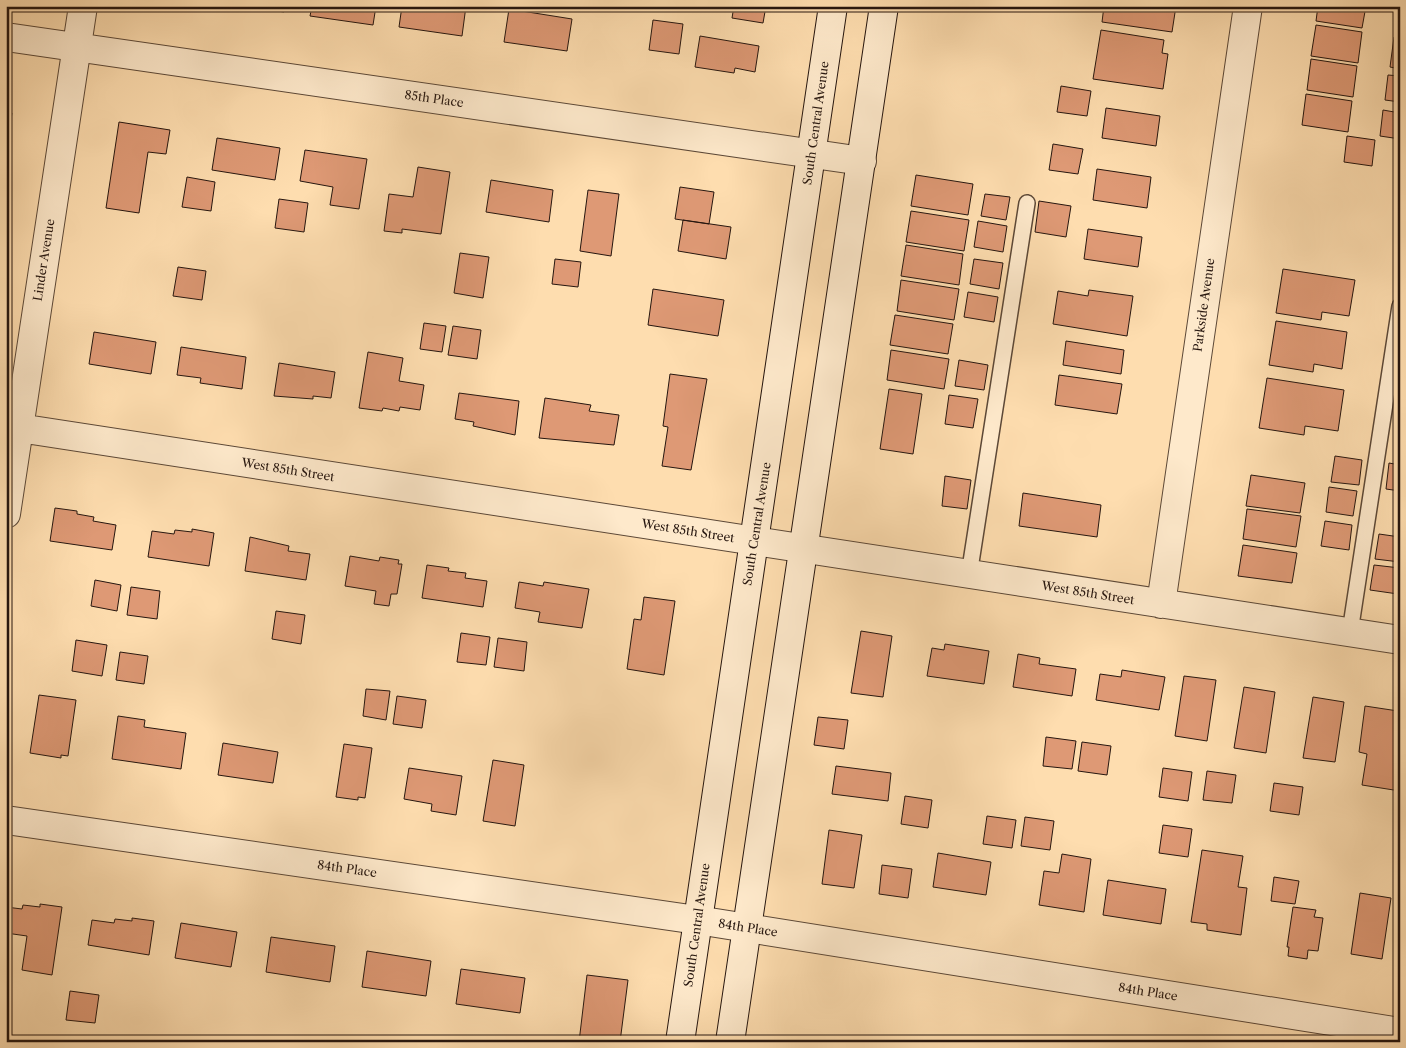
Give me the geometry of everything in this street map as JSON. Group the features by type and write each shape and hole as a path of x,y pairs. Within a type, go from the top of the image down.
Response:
{"street":[{"name":"Linder Avenue","path":"6,514 12,427 83,6"},
{"name":"South Central Avenue","path":"680,1042 833,6"},
{"path":"730,1042 884,6"},
{"name":"Parkside Avenue","path":"1160,604 1248,6"},
{"name":"85th Place","path":"6,37 862,161"},
{"name":"West 85th Street","path":"12,427 1400,640"},
{"name":"84th Place","path":"6,820 697,920 1400,1032"}],"lane":[{"path":"969,575 1027,203"},
{"path":"1350,632 1400,306"}],"building":[{"path":"244,6 285,6 284,12"},
{"path":"312,6 376,6 373,25 310,16"},
{"path":"402,6 466,6 462,36 399,27"},
{"path":"734,6 766,6 763,23 732,18"},
{"path":"1104,6 1176,6 1172,32 1102,22"},
{"path":"1318,6 1366,6 1362,28 1316,21"},
{"path":"509,9 572,19 567,51 504,42"},
{"path":"653,20 683,24 679,54 649,50"},
{"path":"1316,25 1362,32 1358,63 1311,56"},
{"path":"1101,30 1164,40 1162,53 1168,54 1163,89 1093,79"},
{"path":"700,36 759,46 755,72 735,68 734,73 695,67"},
{"path":"1394,37 1400,38 1400,69 1390,67"},
{"path":"1311,59 1357,66 1353,97 1307,90"},
{"path":"1388,75 1400,76 1400,102 1385,100"},
{"path":"1061,86 1091,91 1087,116 1057,112"},
{"path":"1306,94 1352,101 1348,132 1302,125"},
{"path":"1106,108 1160,116 1156,146 1102,138"},
{"path":"1383,110 1400,113 1400,139 1380,136"},
{"path":"6,112 12,113 6,152"},
{"path":"119,122 170,130 166,154 148,152 139,213 106,208"},
{"path":"1347,136 1375,140 1372,166 1344,162"},
{"path":"217,138 280,148 275,180 212,170"},
{"path":"1053,144 1083,149 1078,174 1049,170"},
{"path":"305,150 367,159 359,209 330,205 333,187 300,181"},
{"path":"418,167 450,172 441,234 402,229 402,233 384,231 389,194 413,197"},
{"path":"1097,169 1151,177 1147,208 1093,200"},
{"path":"916,175 973,184 968,215 911,206"},
{"path":"187,177 215,182 211,211 182,207"},
{"path":"491,180 553,190 549,222 486,212"},
{"path":"680,187 714,192 709,224 675,219"},
{"path":"588,190 619,194 611,256 580,251"},
{"path":"985,194 1010,197 1006,220 981,216"},
{"path":"279,199 308,203 304,232 275,228"},
{"path":"1039,201 1071,206 1066,237 1035,232"},
{"path":"911,211 969,220 964,251 906,242"},
{"path":"683,220 731,227 726,259 678,251"},
{"path":"978,221 1007,226 1003,252 974,247"},
{"path":"1088,229 1142,237 1138,267 1084,259"},
{"path":"906,245 963,254 959,285 901,276"},
{"path":"460,253 489,257 483,298 454,293"},
{"path":"555,259 581,262 578,287 552,284"},
{"path":"974,259 1003,263 999,289 970,284"},
{"path":"178,267 206,271 202,300 173,296"},
{"path":"1283,269 1355,280 1349,316 1322,312 1321,320 1276,313"},
{"path":"901,280 959,289 954,320 897,311"},
{"path":"653,289 724,300 718,336 648,325"},
{"path":"1089,290 1133,296 1127,336 1053,324 1058,291 1088,296"},
{"path":"968,292 998,297 994,322 964,317"},
{"path":"895,315 953,324 948,354 890,345"},
{"path":"1276,321 1347,332 1342,369 1314,364 1313,372 1269,365"},
{"path":"424,323 446,326 442,352 420,349"},
{"path":"453,326 481,330 477,359 448,355"},
{"path":"94,332 156,342 151,374 89,364"},
{"path":"1066,341 1124,350 1121,374 1063,365"},
{"path":"181,347 246,357 242,389 200,383 201,378 177,375"},
{"path":"891,350 949,359 944,389 887,380"},
{"path":"368,352 403,358 399,381 424,385 420,410 400,407 399,411 383,408 382,411 359,408"},
{"path":"959,360 988,365 984,390 955,386"},
{"path":"279,363 335,372 331,398 313,396 313,399 274,396"},
{"path":"670,374 707,379 691,470 662,466 668,427 663,426"},
{"path":"1059,375 1122,384 1117,414 1055,405"},
{"path":"1267,378 1344,390 1338,431 1305,426 1304,435 1259,428"},
{"path":"889,389 922,394 913,454 880,449"},
{"path":"459,393 519,401 515,435 473,426 474,422 455,419"},
{"path":"949,395 978,399 973,428 945,424"},
{"path":"545,398 591,405 589,411 619,415 614,445 539,438"},
{"path":"1335,456 1362,460 1359,485 1331,482"},
{"path":"1389,463 1400,465 1400,491 1386,489"},
{"path":"1251,475 1305,483 1300,513 1246,506"},
{"path":"945,476 971,480 967,509 942,506"},
{"path":"1329,487 1357,491 1353,516 1326,512"},
{"path":"1023,493 1101,505 1097,537 1019,526"},
{"path":"55,508 77,511 77,514 94,517 93,521 116,525 112,550 50,541"},
{"path":"1247,509 1301,516 1296,547 1243,539"},
{"path":"1325,521 1352,525 1349,550 1321,546"},
{"path":"192,529 214,533 209,566 148,557 152,531 174,534 175,530 192,532"},
{"path":"1379,534 1400,537 1400,562 1375,559"},
{"path":"250,537 289,546 288,551 310,554 306,580 245,571"},
{"path":"1243,545 1297,553 1292,583 1238,576"},
{"path":"350,556 379,561 380,557 399,560 398,564 402,564 397,594 391,594 389,606 374,604 376,591 345,586"},
{"path":"427,565 449,568 448,571 466,573 465,578 487,581 483,607 422,598"},
{"path":"1374,565 1400,568 1398,594 1370,590"},
{"path":"95,580 121,585 117,611 91,606"},
{"path":"519,582 543,586 544,582 589,589 582,628 538,622 540,612 515,608"},
{"path":"131,587 160,591 157,619 127,615"},
{"path":"644,597 675,601 664,675 627,669 634,619 641,620"},
{"path":"276,611 305,615 301,644 272,639"},
{"path":"861,631 892,636 883,697 851,693"},
{"path":"461,633 490,637 486,665 457,662"},
{"path":"498,638 527,642 524,671 494,667"},
{"path":"76,640 107,645 102,676 72,671"},
{"path":"945,644 989,651 984,684 927,676 932,648 944,650"},
{"path":"120,652 148,656 144,684 116,680"},
{"path":"1018,654 1040,658 1039,664 1076,669 1072,696 1013,687"},
{"path":"1122,670 1165,677 1159,710 1096,700 1100,674 1121,677"},
{"path":"1184,676 1216,680 1207,741 1175,736"},
{"path":"1244,687 1275,692 1266,753 1234,748"},
{"path":"366,689 390,691 386,720 363,716"},
{"path":"39,695 76,700 68,756 61,755 61,758 30,753"},
{"path":"397,696 426,700 422,728 393,724"},
{"path":"1313,697 1344,702 1335,762 1303,758"},
{"path":"1365,706 1398,711 1397,714 1400,715 1400,791 1362,785 1367,754 1359,752"},
{"path":"118,716 145,720 144,727 186,733 181,769 112,759"},
{"path":"818,717 848,720 844,749 814,745"},
{"path":"1046,737 1076,741 1072,769 1043,766"},
{"path":"1082,742 1111,746 1107,775 1078,771"},
{"path":"223,743 278,752 273,783 218,775"},
{"path":"344,744 372,748 365,798 358,797 358,800 336,797"},
{"path":"493,760 524,765 515,826 483,821"},
{"path":"836,766 891,773 888,801 832,794"},
{"path":"409,768 462,776 456,815 431,811 432,804 404,799"},
{"path":"1163,768 1192,772 1188,801 1159,797"},
{"path":"1207,771 1236,775 1232,803 1203,800"},
{"path":"1274,783 1303,787 1299,815 1270,811"},
{"path":"905,796 932,800 928,828 901,824"},
{"path":"987,816 1016,820 1012,848 983,844"},
{"path":"1025,817 1054,821 1050,850 1021,846"},
{"path":"1163,825 1192,829 1188,857 1159,853"},
{"path":"829,830 862,835 854,888 822,884"},
{"path":"1202,850 1243,856 1238,887 1247,888 1241,935 1207,930 1207,924 1191,922"},
{"path":"938,853 991,862 986,895 933,887"},
{"path":"1062,854 1091,859 1084,912 1039,905 1044,871 1059,873"},
{"path":"882,865 912,869 908,898 879,894"},
{"path":"1274,877 1299,881 1295,904 1271,901"},
{"path":"1108,880 1166,889 1161,924 1103,915"},
{"path":"1360,893 1391,898 1382,959 1351,954"},
{"path":"40,904 62,907 52,975 22,970 27,936 6,933 6,907 22,909 23,905 40,907"},
{"path":"1293,907 1316,910 1314,917 1323,918 1318,951 1308,950 1307,959 1288,956 1289,947 1287,947"},
{"path":"132,918 154,921 149,955 88,945 92,920 114,923 115,919 132,921"},
{"path":"181,923 237,932 231,967 175,958"},
{"path":"271,937 335,946 330,982 266,972"},
{"path":"367,951 431,961 426,996 362,987"},
{"path":"461,969 525,978 520,1013 456,1004"},
{"path":"587,975 628,980 620,1042 579,1042"},
{"path":"70,991 99,995 95,1023 66,1020"}]}
